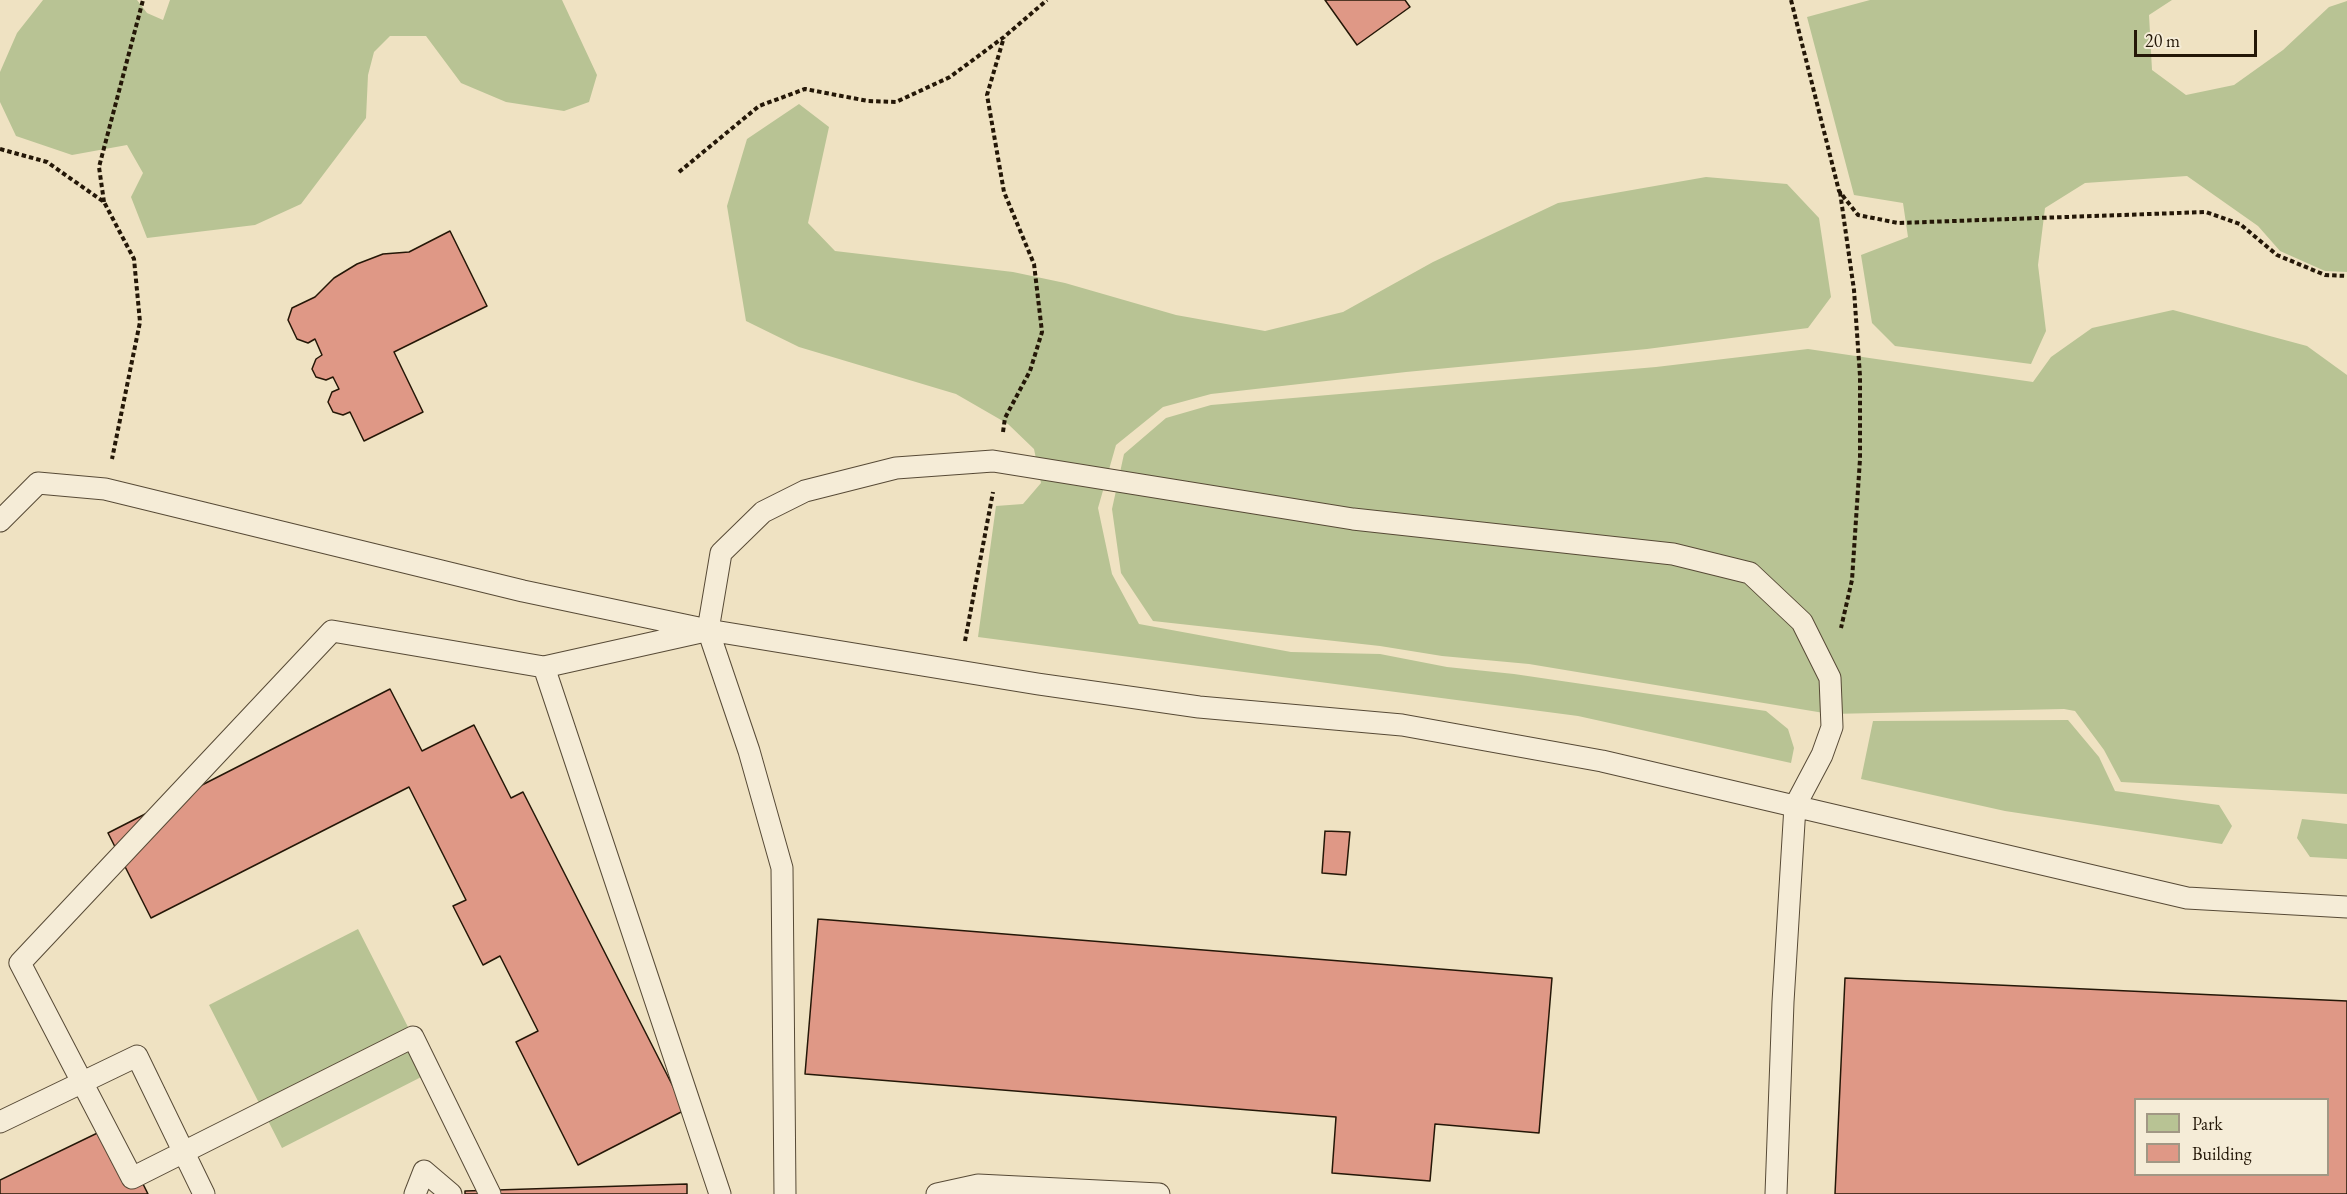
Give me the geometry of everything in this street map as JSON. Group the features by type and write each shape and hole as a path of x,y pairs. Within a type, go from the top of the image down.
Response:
{"lane":[{"path":"785,1194 782,868 749,751 708,630 721,553 763,512 805,491 896,468 998,462 1353,519 1673,554 1750,573 1802,622 1830,678 1832,727 1822,755 1795,806 1783,1002 1776,1194"},
{"path":"0,521 38,483 105,489 512,588 708,630 1198,707 1402,725 1602,761 2187,898 2347,907"},
{"path":"490,1194 412,1037 132,1178 20,963 332,631 544,667 708,630"},
{"path":"544,667 720,1194"},
{"path":"0,1122 137,1056 204,1194"},
{"path":"415,1194 424,1171 451,1194"},
{"path":"937,1194 978,1185 1159,1194"}],"path":[{"path":"105,489 140,322 134,259 104,202 99,167 143,0"},
{"path":"679,172 759,106 805,89 868,101 896,102 950,77 1047,0"},
{"path":"1791,0 1839,191 1854,300 1860,376 1860,459 1852,580 1830,678"},
{"path":"959,671 1005,418 1030,371 1042,332 1034,264 1004,192 987,95 1004,36"},
{"path":"0,149 47,162 104,202"},
{"path":"1839,191 1858,215 1898,223 2206,212 2240,224 2277,255 2325,275 2347,276"}],"green space":[{"path":"43,0 137,0 147,13 163,20 170,0 562,0 597,75 589,102 564,111 506,102 461,83 426,36 390,36 374,52 368,75 366,118 301,204 255,225 147,238 131,197 143,173 127,145 72,155 16,136 0,102 0,72 17,33"},
{"path":"1870,0 2172,0 2149,15 2152,70 2186,95 2234,85 2283,50 2329,7 2347,1 2347,272 2325,271 2280,251 2258,226 2187,176 2085,183 2045,208 2038,265 2046,331 2031,364 1895,346 1872,323 1861,255 1908,237 1903,203 1854,195 1807,17"},
{"path":"799,104 829,127 808,223 835,251 1013,272 1065,283 1176,315 1265,331 1343,312 1433,262 1558,203 1706,177 1787,184 1819,218 1831,297 1808,328 1647,349 1406,372 1211,394 1163,407 1116,445 1098,508 1112,574 1139,624 1291,652 1380,654 1447,667 1514,674 1766,711 1788,729 1794,748 1791,763 1578,716 978,637 996,506 1023,504 1041,483 1034,449 1008,424 956,394 799,347 746,321 727,206 747,139"},
{"path":"2173,310 2307,346 2347,375 2347,794 2121,782 2104,750 2075,711 2064,709 1830,714 1529,664 1442,656 1380,646 1153,621 1121,573 1112,509 1124,454 1166,418 1211,405 1656,367 1808,349 2033,382 2051,357 2092,328"},
{"path":"2068,720 2099,757 2115,791 2219,805 2232,826 2222,844 2005,811 1861,779 1873,721"},
{"path":"2302,819 2347,824 2347,859 2310,857 2297,838"},
{"path":"358,929 431,1072 282,1148 209,1005"}],"building":[{"path":"1325,0 1405,0 1410,7 1357,45"},
{"path":"450,231 487,306 394,352 423,412 364,441 350,412 343,415 333,412 328,402 332,392 339,389 333,377 326,380 316,377 312,369 316,359 322,355 315,339 308,343 297,339 288,320 292,308 315,297 334,278 357,264 383,254 409,252"},
{"path":"390,689 422,751 474,725 511,798 523,792 685,1110 578,1165 516,1042 538,1031 500,956 483,965 453,906 466,900 409,787 151,918 108,833"},
{"path":"1325,831 1350,832 1346,875 1322,873"},
{"path":"818,919 1552,978 1539,1133 1435,1124 1430,1181 1332,1173 1336,1117 805,1074"},
{"path":"1845,978 2347,1001 2347,1194 1835,1194"},
{"path":"114,1125 148,1194 0,1194 0,1180"},
{"path":"687,1184 687,1194 465,1194 465,1191"}]}
